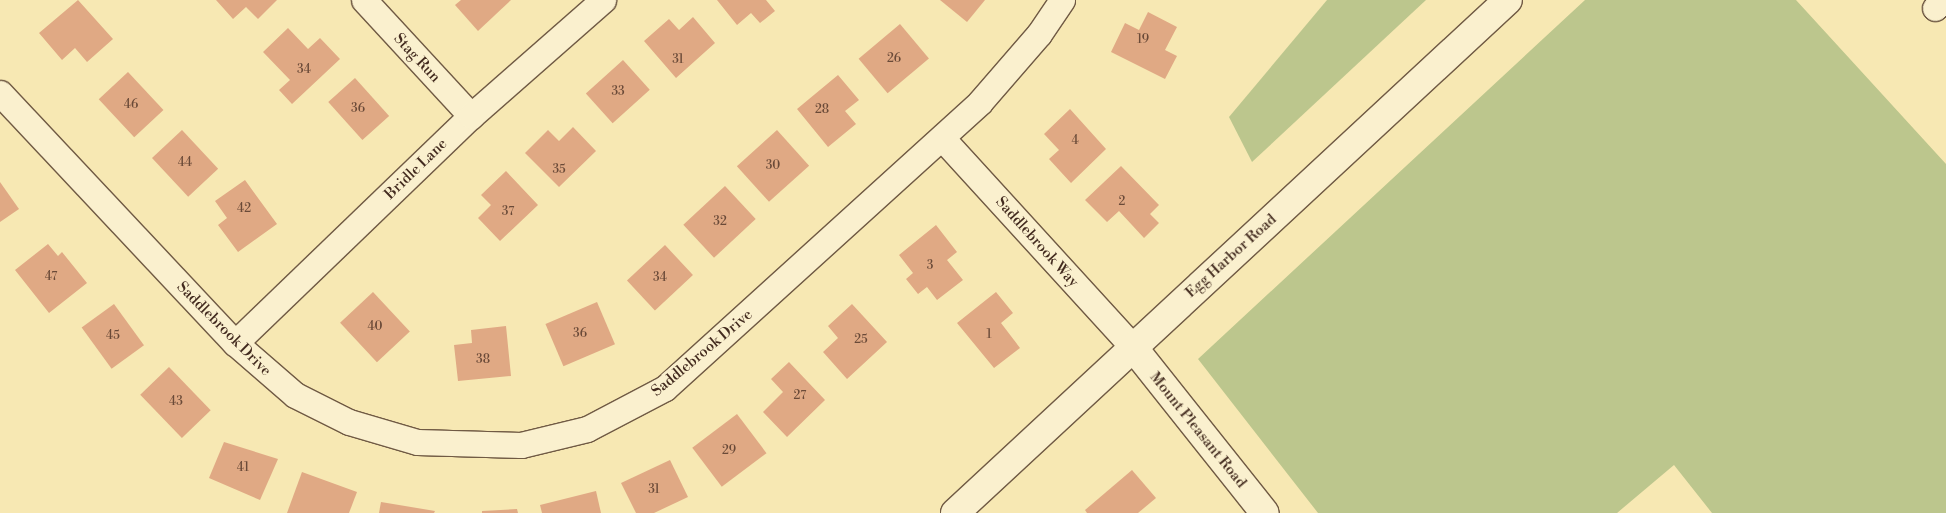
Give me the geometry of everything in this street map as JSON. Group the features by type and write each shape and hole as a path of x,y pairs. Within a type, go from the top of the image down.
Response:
{"main road":[{"name":"Egg Harbor Road","path":"955,513 1132,346 1508,0"},
{"name":"Mount Pleasant Road","path":"1132,346 1265,513"}],"street":[{"name":"Stag Run","path":"364,0 471,116"},
{"name":"Bridle Lane","path":"235,343 471,116 603,0"},
{"name":"Saddlebrook Drive","path":"0,93 235,343 295,395 349,422 417,442 521,445 587,429 665,388 942,138 1015,64 1062,0"},
{"name":"Saddlebrook Way","path":"942,138 1132,346"}],"green space":[{"path":"1327,0 1426,0 1252,162 1229,117"},
{"path":"1585,0 1796,0 1946,164 1946,513 1712,513 1674,465 1617,513 1318,513 1198,359"}],"building":[{"path":"78,0 113,39 87,62 75,48 62,60 39,33"},
{"path":"216,0 277,0 258,19 246,7 233,19"},
{"path":"461,0 511,0 478,31 455,5"},
{"path":"717,0 766,0 775,11 760,23 751,13 737,25"},
{"path":"940,0 985,0 967,22"},
{"path":"1148,12 1177,27 1165,50 1177,56 1165,79 1111,52 1125,23 1139,30"},
{"path":"693,17 715,43 676,78 644,41 669,19 679,30"},
{"path":"900,24 929,58 888,93 859,59"},
{"path":"288,28 308,49 320,38 340,59 292,104 279,90 290,80 263,52"},
{"path":"623,60 650,90 613,123 586,93"},
{"path":"128,72 163,110 134,137 99,99"},
{"path":"838,75 859,100 845,111 856,124 828,147 797,109"},
{"path":"355,78 389,116 362,140 328,102"},
{"path":"1070,109 1106,149 1071,183 1049,159 1059,150 1044,134"},
{"path":"573,127 596,151 559,187 525,153 548,130 559,141"},
{"path":"182,130 218,169 188,197 152,158"},
{"path":"777,130 809,166 769,202 737,166"},
{"path":"1121,166 1159,205 1150,214 1159,223 1144,238 1119,211 1107,222 1085,200"},
{"path":"506,171 538,205 500,241 478,218 491,205 481,195"},
{"path":"245,180 277,224 238,252 218,225 227,218 215,201"},
{"path":"0,182 19,209 0,222"},
{"path":"725,186 756,219 714,258 683,225"},
{"path":"936,225 957,252 947,260 963,280 937,300 927,287 918,294 906,279 913,273 899,255"},
{"path":"48,244 58,256 62,252 87,283 49,313 15,270"},
{"path":"665,245 693,275 655,310 627,280"},
{"path":"373,292 410,331 377,362 340,323"},
{"path":"996,292 1013,313 1001,323 1020,348 994,368 957,323"},
{"path":"597,302 615,344 563,366 545,324"},
{"path":"114,304 144,345 112,369 82,328"},
{"path":"852,304 887,342 847,379 823,352 838,338 828,326"},
{"path":"506,326 511,376 458,381 454,345 472,343 471,330"},
{"path":"789,362 825,400 787,437 763,412 783,392 771,379"},
{"path":"169,367 211,410 182,438 140,395"},
{"path":"737,414 766,453 722,487 692,448"},
{"path":"224,442 278,459 260,500 209,478"},
{"path":"670,460 688,497 654,513 636,513 621,483"},
{"path":"1132,470 1156,498 1138,513 1087,513 1085,510"},
{"path":"302,472 357,492 349,513 287,513"},
{"path":"596,491 601,513 542,513 540,505"},
{"path":"381,502 435,511 434,513 379,513"},
{"path":"517,509 518,513 482,513 482,511"}]}
